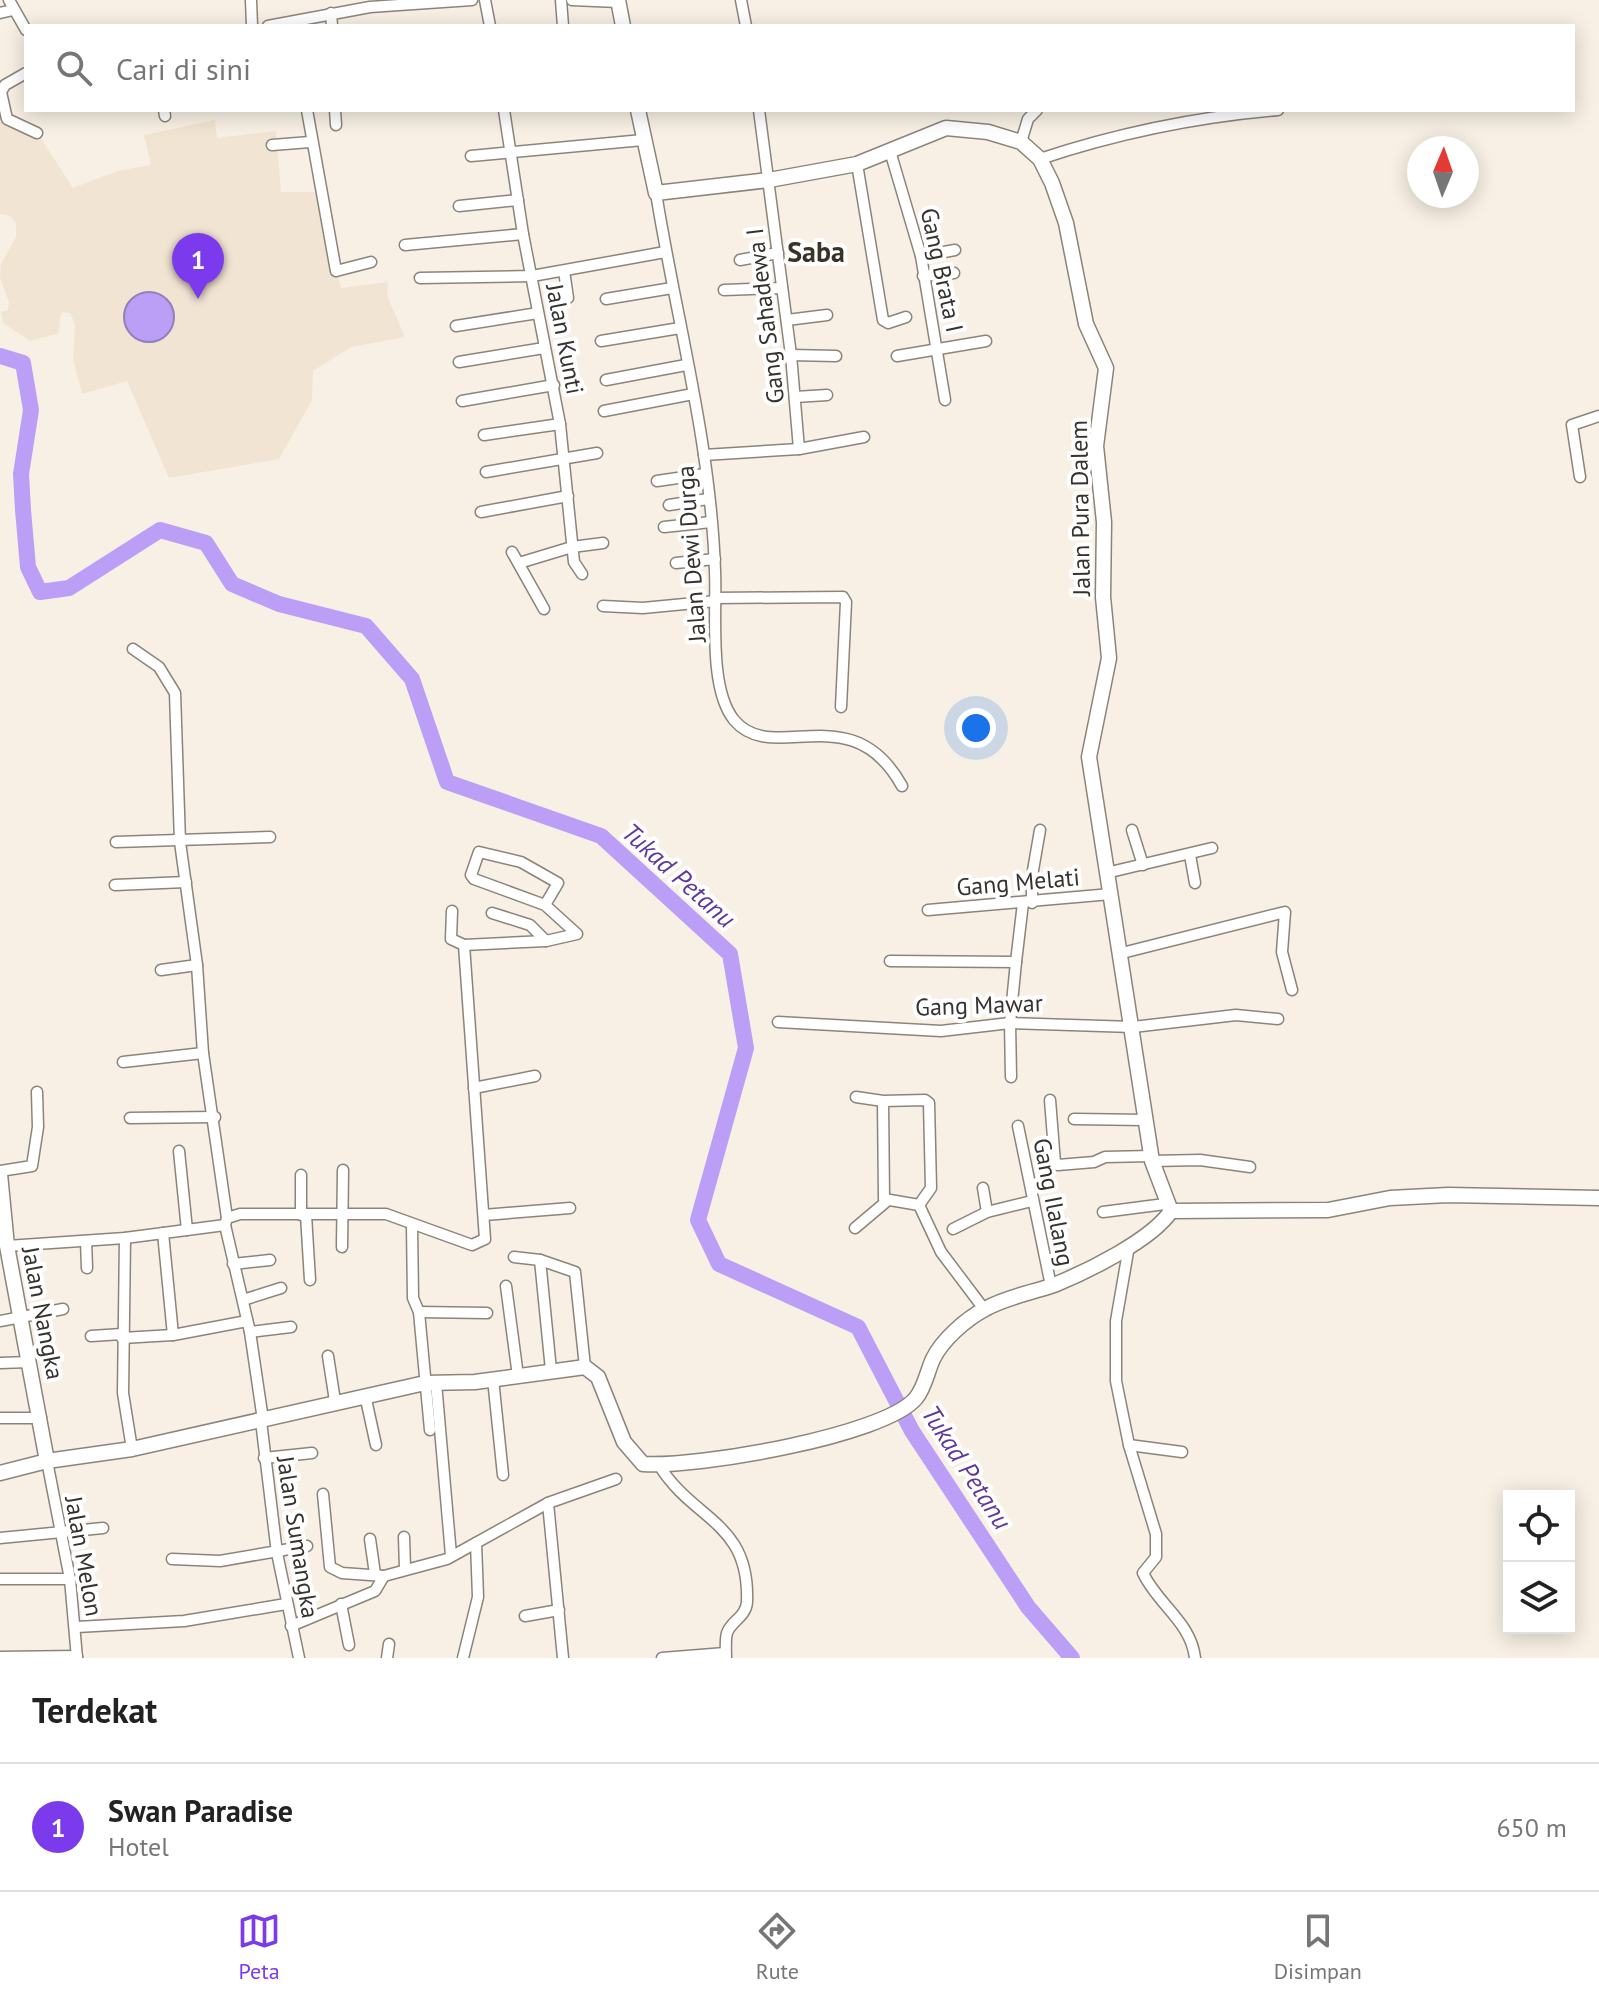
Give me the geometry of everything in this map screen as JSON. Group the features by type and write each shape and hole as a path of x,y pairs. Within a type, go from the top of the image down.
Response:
{"street":[{"path":"251,0 252,24"},
{"path":"289,24 310,22 331,13 394,4 472,0"},
{"path":"485,0 490,24"},
{"path":"561,0 563,24"},
{"path":"572,0 618,1 623,24"},
{"path":"741,0 746,24"},
{"path":"0,13 11,5 24,27"},
{"path":"331,13 332,24"},
{"path":"24,74 5,85 1,92 7,119 37,133"},
{"path":"307,112 310,142 336,271 371,262"},
{"path":"335,112 336,125"},
{"name":"Jalan Kunti","path":"504,112 523,234 565,456 574,562 582,574"},
{"path":"638,112 656,193"},
{"name":"Gang Sahadewa I","path":"759,112 787,320 799,449"},
{"path":"1021,142 1028,119 1034,112"},
{"path":"1040,159 1124,134 1207,116 1254,112"},
{"name":"Jalan Pura Dalem","path":"656,193 769,180 857,164 946,128 988,132 1021,142 1040,159 1057,196 1084,316 1106,368 1096,446 1104,522 1103,597 1109,658 1089,757 1152,1158 1168,1208"},
{"path":"471,156 643,140"},
{"path":"272,145 310,142"},
{"name":"Gang Brata I","path":"890,151 921,256 945,400"},
{"path":"857,164 883,320 888,323 906,317"},
{"name":"Jalan Dewi Durga","path":"656,193 704,455 715,559 720,689 728,713 736,723 758,735 860,741 882,757 902,786"},
{"path":"459,206 518,200"},
{"path":"405,245 523,234"},
{"path":"921,256 955,250"},
{"path":"420,278 532,276 665,252"},
{"path":"740,260 778,253"},
{"path":"564,271 568,298"},
{"path":"923,276 954,273"},
{"path":"606,299 672,288"},
{"path":"724,290 782,288"},
{"path":"456,326 538,313"},
{"path":"787,320 827,315"},
{"path":"601,341 680,328"},
{"path":"897,356 986,341"},
{"path":"459,362 544,348"},
{"path":"791,355 836,356"},
{"path":"606,380 686,365"},
{"path":"462,401 554,385"},
{"path":"604,411 693,394"},
{"path":"795,397 827,395"},
{"path":"1580,477 1572,425 1599,416"},
{"path":"484,435 560,424"},
{"path":"704,455 799,449 864,437"},
{"path":"486,472 565,456 597,453"},
{"path":"657,481 705,474"},
{"path":"481,512 568,496"},
{"path":"669,505 708,499"},
{"path":"664,527 711,522"},
{"path":"519,563 572,547 603,543"},
{"path":"512,552 544,609"},
{"path":"676,563 715,559"},
{"path":"603,606 643,608 716,599 843,597 846,602 841,707"},
{"name":"Jalan Sumangka","path":"133,649 159,667 175,693 180,842 197,965 203,1053 215,1117 237,1295 248,1326 262,1420 277,1553 299,1658"},
{"path":"1011,1077 1010,1023 1016,962 1040,830"},
{"path":"1132,830 1143,865"},
{"path":"116,842 270,837"},
{"path":"1106,873 1212,848"},
{"path":"452,911 451,939 464,945 576,937 577,933 545,905 474,879 471,875 477,854 483,851 521,862 558,883 545,905"},
{"path":"1190,855 1195,883"},
{"path":"115,885 186,882"},
{"name":"Gang Melati","path":"928,910 1111,894"},
{"path":"1122,953 1285,912 1282,952 1292,990"},
{"path":"492,913 530,925 546,941"},
{"path":"7,1246 125,1238 187,1230 226,1222 240,1214 343,1213 386,1214 404,1219 412,1226 477,1245 485,1239 484,1215 464,945"},
{"path":"890,961 1016,962"},
{"path":"161,970 197,965"},
{"name":"Gang Mawar","path":"778,1022 941,1031 1010,1023 1133,1027 1236,1015 1278,1019"},
{"path":"123,1062 203,1053"},
{"path":"474,1088 535,1076"},
{"path":"0,1172 32,1166 38,1127 37,1092"},
{"path":"856,1097 883,1101 925,1100 931,1106 931,1188 919,1205"},
{"path":"1050,1100 1055,1163 1058,1165 1094,1162 1105,1157 1200,1160 1250,1167"},
{"path":"883,1101 883,1191 887,1201"},
{"path":"130,1118 215,1117"},
{"path":"1074,1119 1146,1120"},
{"name":"Gang Ilalang","path":"1018,1126 1051,1286"},
{"path":"179,1151 187,1230"},
{"path":"342,1247 343,1170"},
{"name":"Jalan Nangka","path":"0,1172 7,1246 47,1461"},
{"path":"301,1175 310,1280"},
{"path":"983,1188 987,1212"},
{"path":"1103,1212 1168,1208 1328,1210 1390,1198 1448,1195 1599,1198"},
{"path":"855,1228 887,1201 919,1205"},
{"path":"953,1229 987,1212 1032,1201"},
{"path":"919,1205 941,1252 984,1309"},
{"path":"484,1215 570,1208"},
{"path":"0,1473 47,1461 132,1449 335,1401 430,1383 493,1379 585,1367 598,1377 624,1442 643,1464 659,1465 748,1454 881,1422 914,1400 935,1354 959,1328 984,1309 1051,1286 1129,1244 1160,1226 1168,1208"},
{"path":"412,1226 413,1298 419,1312 430,1383 451,1555"},
{"path":"163,1233 173,1335"},
{"path":"125,1238 123,1393 132,1449"},
{"path":"86,1241 87,1268"},
{"path":"1129,1244 1116,1321 1116,1381 1129,1445 1156,1534 1156,1557 1143,1573 1185,1628 1192,1640 1195,1658"},
{"path":"514,1257 540,1260 573,1270 577,1275 585,1367"},
{"path":"233,1264 270,1260"},
{"path":"540,1260 551,1370"},
{"path":"506,1286 518,1376"},
{"path":"237,1295 281,1288"},
{"path":"0,1321 63,1309"},
{"path":"419,1312 487,1313"},
{"path":"91,1336 173,1335 248,1326 291,1327"},
{"path":"328,1356 335,1401"},
{"path":"0,1363 30,1362"},
{"path":"493,1379 503,1475"},
{"path":"430,1383 430,1430"},
{"path":"365,1395 376,1445"},
{"path":"0,1418 41,1418"},
{"path":"1129,1445 1182,1452"},
{"path":"264,1458 312,1453"},
{"name":"Jalan Melon","path":"47,1461 70,1579 77,1627 77,1657"},
{"path":"659,1465 675,1486 727,1533 744,1560 746,1607 728,1631 726,1655 662,1658"},
{"path":"323,1494 317,1545 330,1567 336,1572 380,1575 436,1563 548,1503 616,1479"},
{"path":"548,1503 563,1658"},
{"path":"0,1538 103,1528"},
{"path":"404,1537 405,1568"},
{"path":"291,1626 375,1591 380,1575 370,1539"},
{"path":"463,1658 478,1597 476,1543"},
{"path":"172,1559 220,1561 317,1545"},
{"path":"0,1579 70,1579"},
{"path":"77,1627 184,1621 286,1604"},
{"path":"341,1604 349,1645"},
{"path":"525,1616 559,1610"},
{"path":"387,1658 389,1644"},
{"path":"0,1657 77,1657"}],"shaded area":[{"path":"215,120 217,138 276,131 281,192 318,192 341,288 388,282 387,296 405,337 351,347 313,371 312,400 279,459 169,478 127,381 82,394 73,358 75,324 70,313 63,312 60,317 59,333 30,341 3,323 1,312 8,310 9,302 0,278 1,264 16,237 16,223 10,216 0,214 0,122 40,137 73,188 117,171 151,165 144,135"},
{"path":"149,292 167,299 174,317 167,335 149,342 131,335 124,317 131,299"}],"waterway":[{"name":"Tukad Petanu","path":"0,356 23,363 31,410 21,474 28,567 40,592 69,588 160,530 206,543 232,584 279,604 366,626 412,679 447,782 601,836 730,954 746,1048 698,1220 719,1264 858,1327 912,1431 1028,1607 1072,1658"}],"place":[{"name":"Swan Paradise","path":"198,299"}],"district":[{"name":"Saba","path":"816,251"}]}
